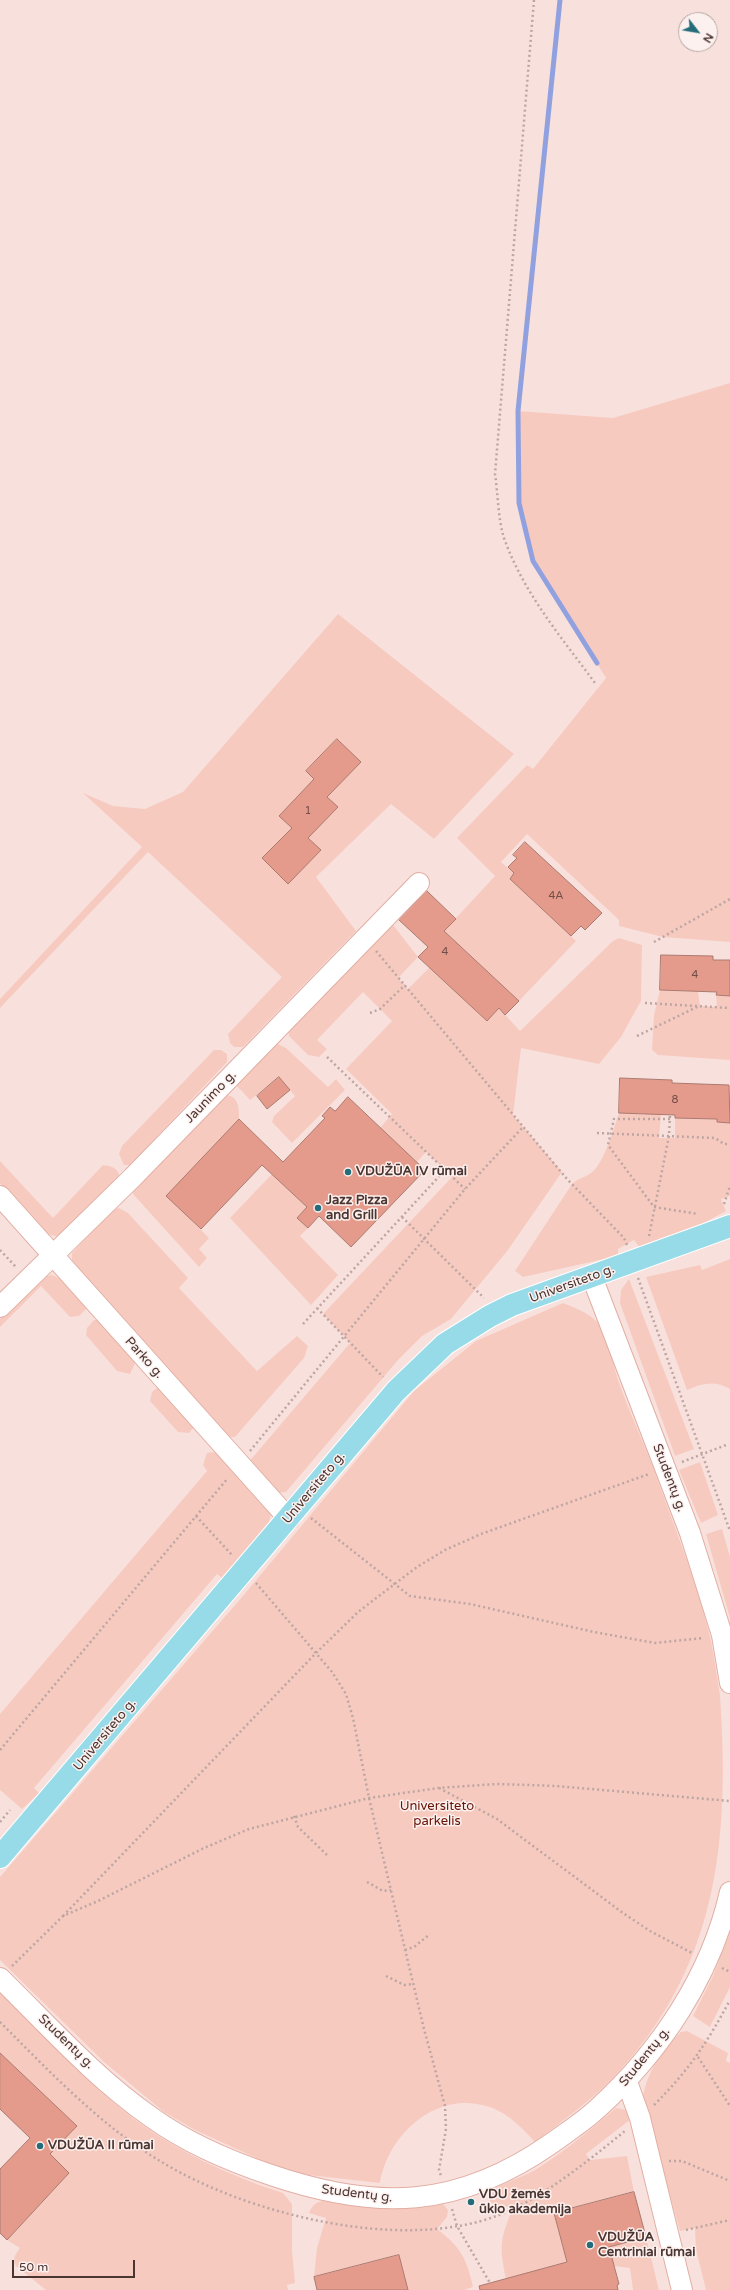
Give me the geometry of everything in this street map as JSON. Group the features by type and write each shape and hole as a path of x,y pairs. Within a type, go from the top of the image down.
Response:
{"main road":[{"name":"Universiteto g.","path":"0,1857 396,1391 445,1344 466,1329 512,1305 724,1230"}],"street":[{"name":"Jaunimo g.","path":"0,1306 133,1177 418,883"},
{"name":"Parko g.","path":"0,1196 239,1464 293,1514"},
{"name":"Studentų g.","path":"592,1277 690,1533 722,1635 730,1683"},
{"name":"Studentų g.","path":"5,1973 112,2086 151,2117 191,2142 237,2164 305,2187 378,2199 431,2197 447,2194 498,2176 524,2162 586,2119 627,2082 652,2052 676,2017 706,1960 719,1930 730,1892"},
{"path":"627,2082 640,2118 682,2290"}],"path":[{"path":"534,0 495,474 504,536 521,576 550,624 595,682"},
{"path":"654,942 730,899"},
{"path":"365,938 523,1127 568,1179 624,1238 730,1532"},
{"path":"370,1013 380,1009 405,985"},
{"path":"645,1003 730,1008"},
{"path":"636,1036 700,1006"},
{"path":"328,1057 465,1190"},
{"path":"649,1239 669,1136 670,1114"},
{"path":"670,1119 614,1119 608,1145 654,1207 698,1214"},
{"path":"0,1750 196,1516 465,1190 523,1127"},
{"path":"597,1133 715,1138 724,1144 730,1144"},
{"path":"303,1324 445,1170"},
{"path":"724,1204 730,1186"},
{"path":"402,1217 485,1298"},
{"path":"0,1250 28,1279"},
{"path":"317,1308 396,1391"},
{"path":"5,1973 63,1916 316,1653 358,1612 394,1584 445,1550 481,1534 726,1445"},
{"path":"293,1514 410,1596 470,1604 594,1632 655,1643 680,1642 722,1635"},
{"path":"196,1516 245,1570 316,1653 332,1672 346,1694 353,1718 369,1798 413,1984 445,2106 446,2129 439,2170 457,2226 490,2283"},
{"path":"63,1916 98,1901 204,1848 249,1829 294,1816 369,1798 438,1788 497,1784 556,1786 730,1801"},
{"path":"438,1788 497,1819 531,1842 623,1913 650,1931 730,1972"},
{"path":"0,1822 10,1810"},
{"path":"294,1816 298,1827 327,1855"},
{"path":"367,1882 383,1891 391,1890"},
{"path":"405,1950 414,1947 430,1934"},
{"path":"386,1976 404,1985 413,1984"},
{"path":"0,2022 101,2117 131,2142 160,2162 205,2186 237,2199 330,2223 377,2229 437,2229 457,2226 499,2215 542,2192 590,2160 640,2118 675,2084 698,2056 730,2000"},
{"path":"698,2056 730,2106"},
{"path":"651,2162 682,2160 730,2181"},
{"path":"668,2234 730,2220"}],"green space":[{"path":"730,383 730,942 663,937 619,926 619,920 527,834 501,862 514,873 510,879 576,941 519,1001 444,931 495,876 457,838 527,765 533,769 606,678 533,561 519,503 518,411 613,418"},
{"path":"338,614 514,754 434,839 391,804 316,877 356,931 243,1047 234,1047 230,1043 228,1034 282,977 148,852 0,1008 0,999 142,847 83,793 113,806 145,809 183,792"},
{"path":"390,921 418,957 398,978 408,989 430,967 487,1021 499,1008 520,1031 613,941 619,938 642,945 641,1001 621,1037 599,1064 521,1048 513,1115 562,1172 508,1250 451,1319 422,1336 398,1360 286,1492 278,1493 247,1464 350,1343 323,1314 452,1177 426,1152 417,1162 380,1128 392,1114 346,1069 392,1021 363,992 317,1040 327,1049 319,1057 308,1055 289,1036 288,1025"},
{"path":"660,990 698,991 700,1006 717,1007 716,995 730,996 730,1060 658,1055 652,1050 654,1015"},
{"path":"276,1043 286,1048 328,1087 336,1079 345,1090 292,1143 272,1122 274,1116 295,1096 279,1078 250,1100 237,1086 237,1078"},
{"path":"214,1050 221,1050 227,1054 227,1062 130,1165 124,1165 119,1154 122,1146"},
{"path":"224,1095 233,1097 237,1102 239,1119 167,1196 209,1238 199,1249 207,1258 199,1267 133,1194 134,1187"},
{"path":"619,1113 661,1114 659,1138 675,1138 675,1118 717,1119 717,1122 730,1123 730,1196 721,1199 726,1211 689,1231 641,1249 634,1240 618,1249 618,1256 523,1277 515,1271 572,1184 591,1173 600,1162 608,1145"},
{"path":"0,1161 53,1218 103,1165 114,1168 119,1174 117,1180 59,1237 46,1234 0,1183"},
{"path":"272,1174 307,1207 297,1218 308,1228 300,1236 338,1275 311,1305 230,1218"},
{"path":"119,1208 128,1213 188,1278 179,1288 257,1371 297,1336 308,1346 304,1358 235,1437 227,1437 72,1265 72,1253 113,1209"},
{"path":"730,1259 730,1389 719,1384 703,1384 687,1390 646,1277 700,1265 702,1270"},
{"path":"51,1275 62,1280 73,1288 82,1298 86,1309 79,1316 70,1317 41,1286 0,1327 0,1319 42,1277"},
{"path":"629,1279 694,1449 675,1456 620,1303 621,1290"},
{"name":"Universiteto parkelis","path":"563,1303 582,1311 591,1317 603,1330 619,1383 653,1467 689,1568 708,1629 720,1695 723,1749 722,1801 718,1852 710,1900 695,1947 675,1993 647,2037 612,2079 594,2096 535,2142 513,2120 493,2108 467,2103 449,2105 432,2111 417,2121 404,2134 393,2149 385,2165 380,2183 300,2174 265,2162 195,2130 164,2112 104,2062 0,1960 0,1877 242,1597 414,1391 476,1341"},
{"path":"94,1320 100,1320 136,1361 130,1374 117,1371 86,1335 87,1328"},
{"path":"158,1387 194,1427 189,1433 178,1432 150,1401 152,1392"},
{"path":"213,1452 219,1454 271,1514 269,1522 222,1578 217,1574 34,1788 39,1793 22,1809 0,1790 0,1714 207,1471 203,1465 207,1453"},
{"path":"700,1462 718,1515 701,1523 679,1470"},
{"path":"722,1529 730,1557 730,1618 706,1534"},
{"path":"730,1932 730,1987 710,2027 693,2016 713,1976"},
{"path":"0,1993 86,2078 115,2104 153,2133 195,2157 239,2177 283,2193 292,2204 292,2250 295,2283 287,2285 288,2290 46,2290 16,2266 14,2261 20,2248 7,2240 69,2173 50,2154 77,2126 0,2053"},
{"path":"687,2031 728,2053 726,2061 730,2063 730,2290 706,2290 696,2250 695,2228 680,2231 643,2098 648,2080 656,2062 674,2038 681,2032"},
{"path":"616,2108 626,2110 631,2119 586,2154 590,2160 627,2156 634,2192 554,2213 567,2262 506,2279 502,2258 502,2242 505,2227 513,2208 496,2205 490,2202 489,2193 494,2189 535,2170 546,2163"},
{"path":"323,2201 383,2208 428,2207 443,2204 448,2210 447,2217 437,2229 452,2242 462,2254 473,2287 464,2290 408,2290 399,2255 314,2277 317,2248 326,2218 309,2213 314,2205"},
{"path":"646,2237 659,2290 633,2290 630,2268 614,2266 593,2272 588,2253"}],"building":[{"path":"337,739 361,762 327,797 338,807 308,838 321,850 288,884 262,858 292,828 279,816 314,779 306,771"},
{"path":"525,842 602,913 585,930 581,926 571,936 510,879 514,873 508,867 517,858 513,855"},
{"path":"427,891 456,919 444,931 519,1001 505,1015 499,1008 487,1021 418,957 428,947 399,920"},
{"path":"661,955 713,956 713,960 730,960 730,996 716,995 717,992 660,990"},
{"path":"279,1077 290,1090 267,1109 257,1096"},
{"path":"620,1078 672,1080 672,1083 729,1085 730,1123 717,1122 717,1119 675,1118 675,1115 619,1113"},
{"name":"VDUŽŪA IV rūmai","path":"348,1097 425,1170 351,1247 319,1216 308,1228 297,1218 307,1207 262,1165 201,1229 166,1196 239,1119 283,1162 325,1118 322,1116 330,1107 335,1111"},
{"name":"VDUŽŪA II rūmai","path":"0,2053 77,2126 50,2154 69,2173 7,2240 0,2233 0,2169 30,2138 0,2109"},
{"name":"VDUŽŪA Centriniai rūmai","path":"634,2192 646,2237 609,2247 619,2284 617,2285 618,2290 480,2290 479,2286 567,2262 554,2213"},
{"path":"399,2255 408,2290 317,2290 314,2277"}],"waterway":[{"path":"560,0 518,411 519,503 533,561 597,663"}],"place":[{"name":"VDUŽŪA IV rūmai","path":"348,1172"},
{"name":"Jazz Pizza and Grill","path":"318,1208"},
{"name":"VDUŽŪA II rūmai","path":"40,2146"},
{"name":"VDU žemės ūkio akademija","path":"471,2202"},
{"name":"VDUŽŪA Centriniai rūmai","path":"590,2245"}]}
